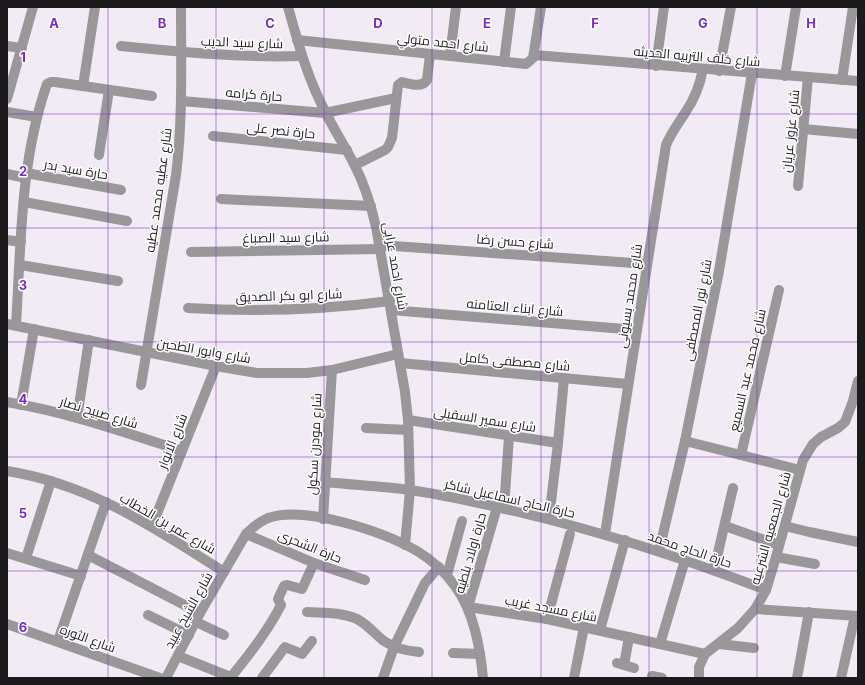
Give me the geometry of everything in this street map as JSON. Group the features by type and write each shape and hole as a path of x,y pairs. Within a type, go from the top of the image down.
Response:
{"street":[{"path":"7,99 33,7"},
{"path":"83,86 95,7"},
{"name":"شارع عطيه محمد عطيه","path":"141,385 176,175 180,138 181,7"},
{"name":"شارع احمد عرابى","path":"288,7 302,56 314,89 355,165 371,206 381,247 408,425 410,490 405,545"},
{"path":"450,56 456,7"},
{"path":"504,62 511,7"},
{"path":"534,55 540,7"},
{"path":"656,66 664,7"},
{"path":"719,71 731,7"},
{"path":"785,76 796,7"},
{"path":"842,80 853,7"},
{"name":"شارع احمد متولي","path":"297,40 526,64 531,61 534,55"},
{"path":"7,46 22,48"},
{"name":"شارع سيد الديب","path":"121,46 241,56 302,56"},
{"path":"355,165 388,147 392,138 398,86 402,82 422,85 426,81 430,54"},
{"name":"شارع خلف التربيه الحديثه","path":"534,55 656,66 858,81"},
{"name":"شارع محمد بسيونى","path":"605,534 666,145 673,129 691,103 703,69"},
{"name":"شارع نور المصطفى","path":"659,551 685,441 719,271 752,73"},
{"name":"شارع عزوز عريان","path":"798,186 808,77"},
{"path":"11,325 20,265 26,176 37,117 46,87 49,83 55,82 152,96"},
{"path":"98,156 109,90"},
{"name":"حارة كرامه","path":"181,101 326,113 396,98"},
{"path":"7,112 37,117"},
{"path":"803,129 858,134"},
{"name":"حارة نصر على","path":"213,136 347,150"},
{"name":"حارة سيد بدر","path":"7,174 121,190"},
{"path":"221,200 371,206"},
{"path":"24,202 126,221"},
{"path":"7,240 21,242"},
{"name":"شارع حسن رضا","path":"381,247 647,264"},
{"name":"شارع سيد الصباغ","path":"191,252 381,247"},
{"path":"20,265 118,281"},
{"name":"شارع محمد عبد السميع","path":"741,455 779,290"},
{"name":"شارع ابو بكر الصديق","path":"188,308 242,311 390,306"},
{"name":"شارع ابناء العتامنه","path":"390,306 637,330"},
{"name":"شارع وابور الطحين","path":"11,325 257,373 307,373 399,359"},
{"path":"21,404 34,329"},
{"path":"77,418 89,340"},
{"name":"شارع مصطفى كامل","path":"399,359 628,384"},
{"name":"شارع الانوار","path":"152,526 216,366"},
{"name":"شارع مودرن سكول","path":"323,519 332,370"},
{"path":"549,519 564,378"},
{"name":"شارع الجمعيه الشرعيه","path":"705,654 738,628 755,609 766,590 803,460 813,444 821,437 838,428 845,422 855,402 858,381"},
{"name":"شارع صبيح نصار","path":"7,402 77,418 182,451"},
{"name":"شارع سمير السقيلى","path":"366,428 408,425 558,443"},
{"name":"حارة اولاد بلطيه","path":"468,607 500,508 508,436"},
{"path":"685,441 800,470"},
{"name":"شارع عمر بن الخطاب","path":"7,471 51,482 86,493 106,502 152,526 224,572"},
{"path":"26,558 51,482"},
{"name":"حارة الحاج اسماعيل شاكر","path":"325,482 410,490 549,519 605,534"},
{"path":"714,570 733,488"},
{"path":"58,642 106,502"},
{"path":"246,534 257,524 269,518 282,515 296,515 323,519 365,529 417,551 447,575 459,590 468,607 480,654 483,678"},
{"path":"447,575 462,522"},
{"path":"725,526 779,545"},
{"path":"785,526 858,542"},
{"name":"حارة الشحرى","path":"246,534 314,563 364,580"},
{"name":"شارع الشيخ عبيد","path":"166,678 246,534"},
{"path":"547,619 570,534"},
{"name":"حارة الحاج محمد","path":"605,534 714,570 766,590"},
{"path":"600,630 625,540"},
{"path":"7,553 81,576"},
{"path":"88,555 198,618 224,635"},
{"path":"776,557 815,564"},
{"path":"660,644 685,560"},
{"path":"178,656 232,678 260,641 272,621 280,605 278,599 284,586 287,585 302,589 314,563"},
{"path":"383,678 394,647 425,582 439,568"},
{"name":"شارع مسجد غريب","path":"468,607 547,619 705,654"},
{"path":"755,609 856,616 841,678"},
{"path":"307,612 335,613 352,618 367,625 383,640 394,647 419,652"},
{"path":"797,678 809,612"},
{"path":"148,615 189,635"},
{"name":"شارع الثوره","path":"7,624 160,678"},
{"path":"574,678 584,627"},
{"path":"630,637 620,664 634,668"},
{"path":"262,678 285,647 302,654 312,641"},
{"path":"719,644 754,648"},
{"path":"453,653 480,654"},
{"path":"699,678 699,667 705,654"}]}
